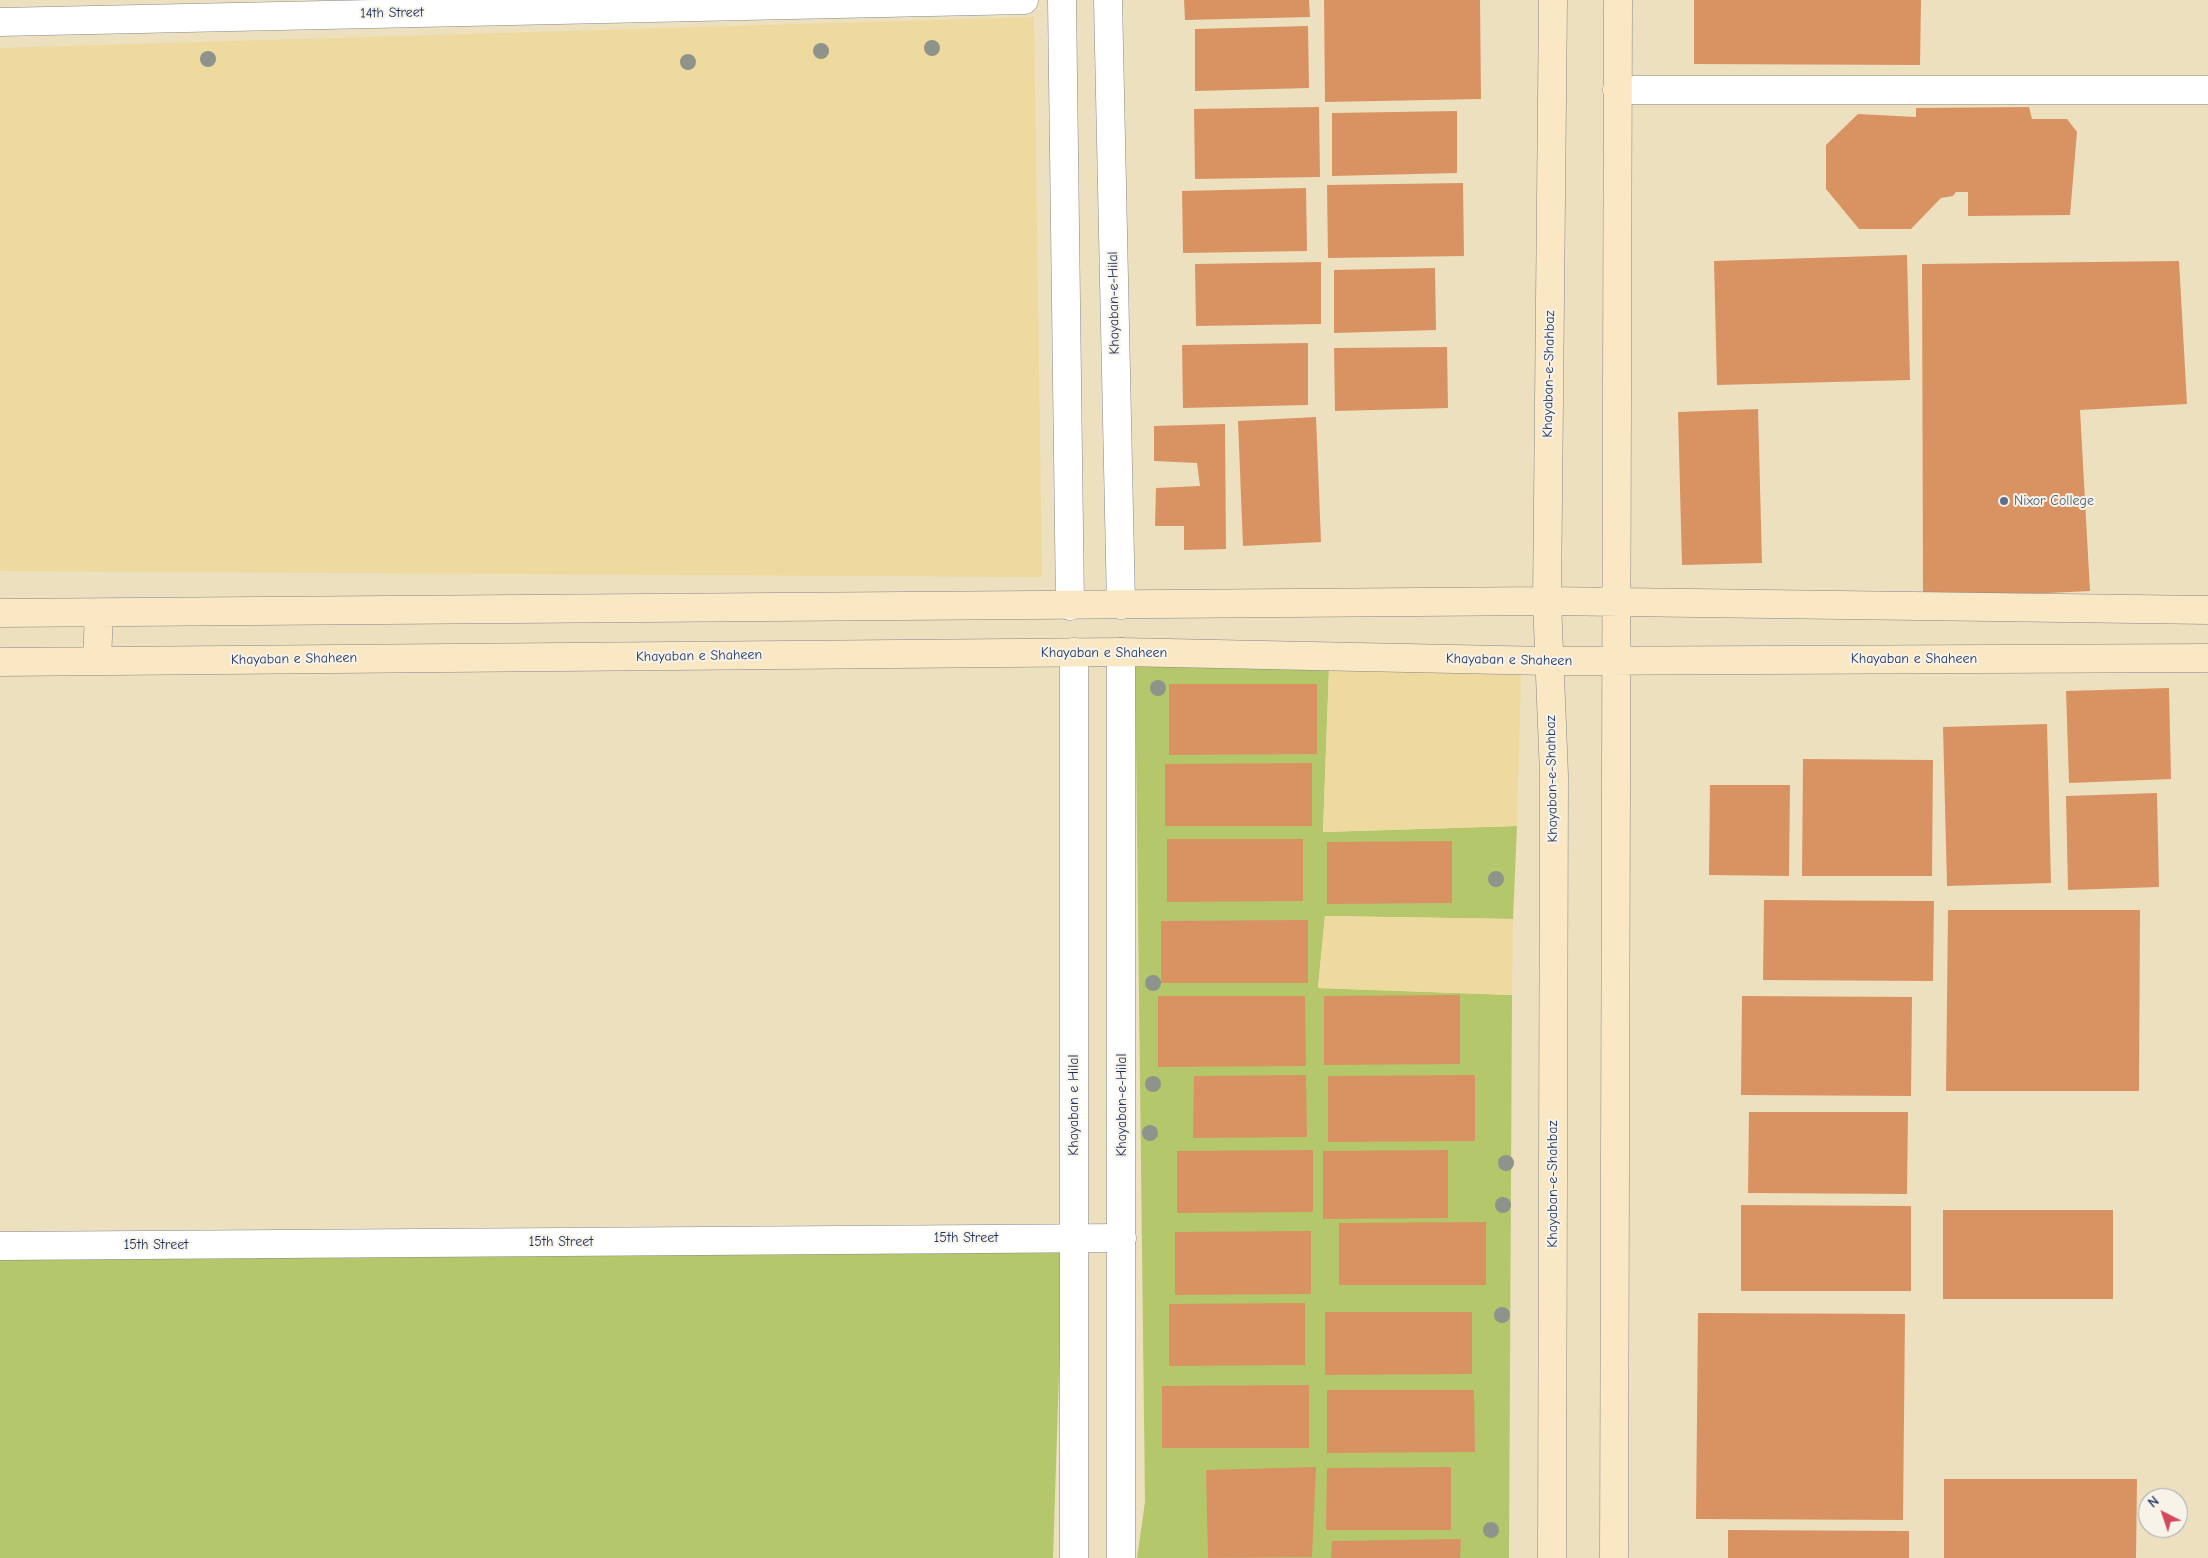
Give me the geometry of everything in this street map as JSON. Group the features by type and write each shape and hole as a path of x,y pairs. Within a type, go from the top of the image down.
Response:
{"main road":[{"name":"Khayaban-e-Shahbaz","path":"1552,1558 1554,775 1547,601 1553,0"},
{"path":"1614,1558 1618,660 1616,603 1618,0"},
{"path":"0,613 1547,601 2208,610"},
{"path":"97,661 99,613"},
{"name":"Khayaban e Shaheen","path":"0,662 1074,652 1549,661 2208,658"}],"street":[{"name":"14th Street","path":"0,22 1024,0"},
{"path":"1062,0 1070,606"},
{"name":"Khayaban-e-Hilal","path":"1108,0 1121,605"},
{"path":"1617,90 2208,90"},
{"name":"Khayaban e Hilal","path":"1074,652 1074,1558"},
{"name":"Khayaban-e-Hilal","path":"1121,652 1121,1558"},
{"name":"15th Street","path":"0,1246 1122,1238"}],"green space":[{"path":"1135,662 1329,668 1323,832 1517,826 1513,919 1325,916 1318,988 1512,995 1509,1558 1137,1558 1145,1502"},
{"path":"1063,1249 1053,1558 0,1558 0,1259"}],"sand":[{"path":"1034,17 1042,577 0,571 0,48"},
{"path":"1329,668 1521,675 1517,826 1323,832"},
{"path":"1325,916 1513,919 1512,995 1318,988"}],"building":[{"path":"1184,0 1309,0 1310,17 1185,20"},
{"path":"1324,0 1480,0 1481,99 1325,102"},
{"path":"1694,0 1921,0 1920,65 1694,64"},
{"path":"1308,26 1309,88 1195,91 1195,29"},
{"path":"1319,107 1320,177 1195,179 1194,109"},
{"path":"2029,107 2032,119 2067,119 2077,132 2070,215 1968,216 1968,192 1956,192 1953,196 1941,198 1911,229 1859,229 1826,189 1826,145 1858,114 1916,117 1916,108"},
{"path":"1457,111 1457,173 1332,176 1332,113"},
{"path":"1463,183 1464,256 1328,258 1327,185"},
{"path":"1306,188 1307,251 1183,253 1182,191"},
{"path":"1907,255 1910,380 1717,385 1714,261"},
{"name":"Nixor College","path":"2179,261 2187,404 2080,410 2090,591 1923,599 1922,264"},
{"path":"1321,262 1321,324 1196,326 1195,264"},
{"path":"1435,268 1436,330 1334,333 1334,270"},
{"path":"1308,343 1308,405 1183,408 1182,345"},
{"path":"1447,347 1448,408 1335,411 1334,348"},
{"path":"1758,409 1762,563 1682,565 1678,412"},
{"path":"1316,417 1321,542 1243,546 1238,421"},
{"path":"1225,424 1226,549 1184,550 1184,526 1155,526 1156,488 1200,486 1197,463 1154,461 1154,426"},
{"path":"1169,684 1317,684 1317,754 1169,755"},
{"path":"2169,688 2171,779 2069,783 2066,691"},
{"path":"2047,724 2051,883 1947,886 1943,727"},
{"path":"1803,759 1933,760 1932,876 1802,876"},
{"path":"1312,763 1312,826 1165,826 1165,764"},
{"path":"1710,785 1790,785 1789,876 1709,875"},
{"path":"2157,793 2159,887 2068,890 2066,796"},
{"path":"1167,839 1303,839 1303,901 1167,902"},
{"path":"1452,841 1452,903 1327,904 1327,842"},
{"path":"1764,900 1934,901 1933,981 1763,980"},
{"path":"1948,910 2140,910 2139,1091 1946,1091"},
{"path":"1308,920 1308,983 1161,983 1161,921"},
{"path":"1460,995 1460,1064 1324,1065 1324,996"},
{"path":"1158,996 1305,996 1306,1066 1158,1067"},
{"path":"1742,996 1912,997 1911,1096 1741,1095"},
{"path":"1306,1075 1307,1137 1193,1138 1194,1076"},
{"path":"1475,1075 1475,1141 1328,1142 1328,1076"},
{"path":"1749,1112 1908,1112 1907,1194 1748,1193"},
{"path":"1313,1150 1313,1212 1177,1213 1177,1151"},
{"path":"1448,1150 1448,1218 1323,1219 1323,1151"},
{"path":"1741,1205 1911,1206 1911,1291 1741,1291"},
{"path":"1943,1210 2113,1210 2113,1299 1943,1299"},
{"path":"1486,1222 1486,1285 1339,1285 1339,1223"},
{"path":"1311,1231 1311,1294 1175,1295 1175,1232"},
{"path":"1305,1303 1305,1365 1169,1366 1169,1304"},
{"path":"1325,1312 1472,1312 1472,1374 1325,1375"},
{"path":"1698,1313 1905,1314 1903,1520 1696,1519"},
{"path":"1309,1385 1309,1448 1162,1448 1162,1386"},
{"path":"1327,1390 1474,1390 1475,1452 1327,1453"},
{"path":"1316,1467 1312,1557 1208,1558 1206,1470"},
{"path":"1451,1467 1451,1530 1326,1530 1327,1468"},
{"path":"1944,1479 2137,1479 2136,1558 1944,1558"},
{"path":"1728,1530 1909,1531 1909,1558 1728,1558"},
{"path":"1461,1539 1460,1558 1331,1558 1332,1541"}],"place":[{"name":"Nixor College","path":"2004,501"}]}
